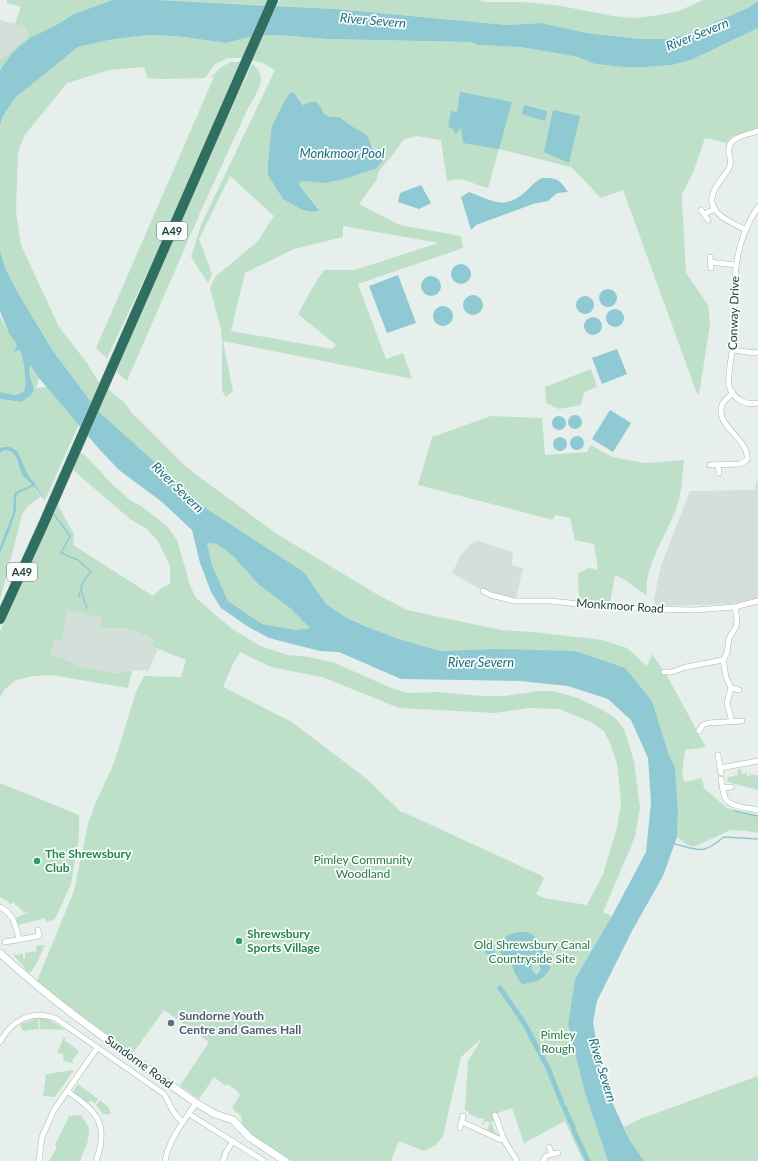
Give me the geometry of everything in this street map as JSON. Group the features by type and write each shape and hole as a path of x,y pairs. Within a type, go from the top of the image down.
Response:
{"highway":[{"name":"A49","path":"0,619 43,525 273,0"}],"main road":[{"name":"Sundorne Road","path":"0,953 65,1008 196,1103 215,1114 233,1120 249,1137 285,1161"}],"street":[{"path":"746,230 723,218 715,209 712,201 713,191 730,167 729,149 731,142 735,139 758,131"},
{"name":"Conway Drive","path":"733,394 729,382 733,350 734,281 736,265 746,230 758,207"},
{"path":"708,220 702,212 715,209"},
{"path":"710,263 736,265"},
{"path":"733,350 754,353 758,352"},
{"path":"710,465 746,464 747,458 744,446 728,427 721,408 723,403 733,394 746,403 758,403"},
{"path":"718,465 719,473"},
{"name":"Monkmoor Road","path":"483,591 503,598 524,602 551,601 650,609 695,610 735,608 758,601"},
{"path":"732,722 727,703 731,688 726,676 723,660 727,653 729,638 736,627 735,608"},
{"path":"668,674 686,667 723,660"},
{"path":"731,688 739,690"},
{"path":"699,728 708,723 742,721"},
{"path":"718,755 720,770 758,761"},
{"path":"721,779 725,798 732,804 758,810"},
{"path":"723,788 731,787"},
{"path":"0,907 8,912 13,918 19,939"},
{"path":"5,942 39,936 38,930"},
{"name":"Sundorne Road","path":"0,1042 6,1033 21,1020 37,1014 55,1018 164,1094 175,1115 183,1122"},
{"path":"39,1161 42,1137 54,1110 97,1048"},
{"path":"67,1091 88,1106 97,1118 101,1134 100,1149 96,1161"},
{"path":"165,1161 168,1147 196,1103"},
{"path":"189,1114 264,1161"},
{"path":"495,1115 504,1140 517,1161"},
{"path":"460,1128 463,1116"},
{"path":"462,1122 504,1140"},
{"path":"223,1161 226,1152 233,1141"},
{"path":"549,1147 552,1154"},
{"path":"543,1161 546,1156 558,1153"}],"shaded area":[{"path":"0,20 24,26 29,36 0,60"},
{"path":"756,481 758,481 758,598 733,604 656,606 654,599 661,566 690,491 755,490"},
{"path":"478,541 513,552 512,565 523,568 516,599 483,591 452,573 461,555 472,543"},
{"path":"68,610 102,618 101,628 126,628 154,639 151,646 158,649 148,672 144,670 112,673 83,667 50,654 55,639 62,640"}],"green space":[{"path":"7,0 112,0 74,14 53,27 31,37 13,52 0,70 0,60 29,36 24,26 15,24 21,7 7,3"},
{"path":"157,0 268,0 266,5"},
{"path":"280,0 477,0 486,2 522,2 556,5 613,16 632,18 679,11 703,0 758,1 748,8 687,34 667,39 639,39 587,33 541,23 507,25 336,9 277,6"},
{"path":"758,28 758,128 731,137 727,143 705,138 693,173 682,194 686,273 708,305 710,324 699,395 696,391 623,190 601,198 571,167 499,149 488,188 460,179 447,181 441,140 416,136 403,140 379,171 377,179 359,204 400,225 461,236 463,248 358,284 386,359 403,353 412,379 223,341 233,391 226,397 222,391 221,329 210,288 215,277 258,241 274,216 230,176 199,239 212,274 208,283 191,257 201,225 275,70 263,63 243,58 228,58 215,64 205,78 147,78 144,67 109,70 67,83 24,136 18,152 16,211 21,245 59,327 87,363 98,381 125,403 131,412 183,464 277,534 380,596 407,610 501,630 602,640 627,648 647,666 652,654 667,676 706,747 685,750 682,775 685,782 702,778 704,788 727,808 758,815 758,833 731,830 693,847 677,837 678,811 675,767 669,755 652,701 493,649 441,651 399,639 347,618 326,604 304,572 207,509 98,411 53,351 18,293 6,270 0,251 0,126 3,116 15,98 78,47 109,40 147,35 176,36 226,43 264,35 326,39 471,42 477,45 520,47 578,57 595,64 624,67 672,65 691,60","holes":["295,94 304,105 310,102 321,107 323,114 330,117 339,117 367,135 372,146 379,151 375,169 330,181 302,181 299,185 319,209 268,175 280,112 285,100","343,226 438,243 355,270 324,270 298,314 336,345 332,349 231,331 245,273 294,249 343,237"]},
{"path":"230,62 240,62 155,256 107,358 96,348 214,77 211,77 220,68"},
{"path":"252,64 260,73 261,79 258,90 249,106 200,213 127,381 116,371 197,184"},
{"path":"0,316 17,346 14,352 20,350 24,365 24,391 15,395 0,392"},
{"path":"30,364 39,378 36,388 47,387 79,424 45,500 27,473 18,453 3,447 0,448 0,399 18,402 34,390 29,372"},
{"path":"591,369 597,387 584,392 581,405 559,409 546,403 545,387"},
{"path":"491,416 542,418 545,455 587,452 591,445 612,457 645,463 684,460 679,501 652,562 647,585 647,596 625,580 615,575 610,603 579,599 578,573 589,568 598,570 594,544 575,540 570,518 555,515 553,520 418,485 432,437"},
{"path":"5,450 14,453 22,475 32,484 41,496 28,506 22,515 0,600 0,453"},
{"path":"80,452 87,457 112,484 130,500 144,508 167,526 177,540 190,585 196,598 231,628 260,646 288,655 309,657 335,663 389,687 408,693 436,692 482,696 505,696 538,691 553,691 575,697 601,709 615,718 624,729 634,761 640,808 635,837 603,912 612,916 575,979 568,1025 585,1093 608,1161 583,1161 565,1121 524,1143 512,1108 492,1115 494,1121 491,1122 495,1133 497,1133 498,1136 487,1130 490,1123 485,1121 483,1126 484,1119 480,1119 468,1113 469,1112 465,1110 468,1061 482,1038 461,1057 443,1136 436,1145 424,1151 399,1141 391,1161 292,1161 253,1137 243,1129 241,1116 232,1108 240,1095 228,1084 226,1086 214,1077 199,1099 180,1086 209,1042 164,1010 133,1053 37,981 74,891 88,824 96,802 114,763 136,692 144,676 181,677 186,660 151,646 154,639 126,628 100,628 102,618 68,610 62,641 55,639 50,654 83,667 112,673 132,671 128,688 52,675 34,676 16,680 4,690 0,698 0,631 58,505 74,534 73,545 153,596 161,588 170,584 170,566 158,541 147,529 130,519 73,470","holes":["240,652 271,667 322,677 399,708 495,713 529,708 559,709 591,722 604,731 617,763 621,802 617,828 603,874 587,905 544,898 536,894 544,879 542,876 403,812 402,813 368,780 292,722 223,687"]},
{"path":"207,543 217,544 233,556 258,584 291,609 311,628 296,630 262,624 228,601 212,565"},
{"path":"737,769 741,769 742,774 747,773 747,776 750,776 750,771 751,775 758,775 758,790 727,782 728,777 738,775"},
{"name":"The Shrewsbury Club","path":"0,783 79,815 79,838 71,884 55,919 46,922 45,918 37,919 29,924 29,922 18,925 16,918 28,911 23,913 22,909 20,910 18,905 16,906 14,902 10,904 0,897"},
{"path":"45,945 30,973 26,971 14,955 13,951 15,955 23,954 23,958 25,958 25,953 37,951 36,946"},
{"path":"39,1017 50,1020 65,1030 40,1029"},
{"path":"38,1018 39,1029 23,1031 20,1024"},
{"path":"64,1037 66,1038 64,1040 79,1051 72,1061 72,1064 71,1062 67,1063 67,1061 64,1061 64,1063 63,1054 57,1053"},
{"path":"74,1070 55,1097 43,1096 46,1074"},
{"path":"758,1076 758,1161 644,1161 629,1139 624,1127 640,1119"},
{"path":"78,1084 98,1099 95,1104 91,1100 88,1103 73,1092"},
{"path":"100,1100 108,1107 111,1114 103,1114 96,1105"},
{"path":"81,1115 89,1128 88,1141 80,1161 49,1161 57,1147 55,1145 69,1117 68,1116"}],"water":[{"name":"River Severn","path":"112,0 157,0 336,9 507,25 541,23 587,33 639,39 667,39 687,34 748,8 758,1 758,28 691,60 672,65 646,67 624,67 595,64 578,57 520,47 477,45 471,42 326,39 264,35 226,43 176,36 147,35 109,40 78,47 15,98 3,116 0,126 0,70 13,52 31,37 53,27 74,14"},
{"name":"Monkmoor Pool","path":"291,92 295,94 303,105 310,102 316,102 321,107 324,114 330,117 339,117 367,135 372,147 381,155 382,162 375,169 344,179 324,183 302,181 299,185 319,210 314,212 303,210 283,199 268,175 272,126 285,100"},
{"path":"460,92 512,102 499,149 463,143 461,128 456,134 453,129 448,127 451,111 457,112"},
{"path":"524,105 547,111 545,121 522,114"},
{"path":"553,110 580,116 569,163 544,152"},
{"path":"542,178 552,178 558,180 568,192 557,193 548,201 533,204 476,225 471,230 461,197 469,192 491,201 511,201 518,198"},
{"path":"421,185 431,203 419,209 398,202 400,193"},
{"name":"River Severn","path":"0,251 6,270 18,293 53,351 98,411 207,509 304,572 326,604 347,618 399,639 441,651 493,649 575,651 625,668 652,701 669,755 675,767 678,811 677,837 663,876 633,929 597,1001 593,1023 604,1084 629,1139 644,1161 608,1161 585,1093 568,1025 575,979 612,916 646,852 651,803 648,758 631,720 608,699 568,686 520,681 401,679 339,652 320,651 269,638 247,626 221,608 211,592 200,563 192,530 162,502 119,470 100,450 39,378 30,365 29,372 34,390 30,396 21,402 0,399 0,392 15,395 24,391 25,376 20,350 13,352 17,346 9,334 0,311","holes":["207,543 217,544 233,556 258,584 291,609 310,628 296,630 262,624 228,601 212,565"]},
{"path":"461,264 468,267 471,274 468,281 461,284 454,281 451,274 454,267"},
{"path":"398,275 416,323 387,333 369,286"},
{"path":"431,276 438,279 441,286 438,293 431,296 424,293 421,286 424,279"},
{"path":"608,289 614,292 617,298 614,304 608,307 602,304 599,298 602,292"},
{"path":"473,295 480,298 483,305 480,312 473,315 466,312 463,305 466,298"},
{"path":"585,296 591,299 594,305 591,311 585,314 579,311 576,305 579,299"},
{"path":"443,306 450,309 453,316 450,323 443,326 436,323 433,316 436,309"},
{"path":"615,309 621,312 624,318 621,324 615,327 609,324 606,318 609,312"},
{"path":"593,317 599,320 602,326 599,332 593,335 587,332 584,326 587,320"},
{"path":"617,349 627,374 602,384 592,358"},
{"path":"610,410 631,423 613,452 592,439"},
{"path":"575,415 580,417 582,422 580,427 575,429 570,427 568,422 570,417"},
{"path":"559,416 564,418 566,423 564,428 559,430 554,428 552,423 554,418"},
{"path":"577,436 582,438 584,443 582,448 577,450 572,448 570,443 572,438"},
{"path":"560,437 565,439 567,444 565,449 560,451 555,449 553,444 555,439"},
{"path":"10,447 17,451 28,475 46,502 34,486 17,494 14,516 0,553 0,547 13,513 14,494 32,484 22,475 16,457 12,452 5,450 0,453 0,448"},
{"path":"515,933 530,933 542,949 550,968 548,972 539,980 522,984 515,974 510,960 506,960 500,952 503,939 508,935","holes":["535,959 537,960 541,970 537,975 533,972 532,968 533,961"]},
{"path":"491,941 495,946 494,955 485,953 483,945"}],"waterway":[{"path":"53,513 70,536 61,553 78,560 91,572 83,582 81,589 87,608"},
{"path":"79,597 80,591"},
{"path":"734,811 758,816"},
{"path":"675,844 701,850 711,847 724,837 758,839"},
{"path":"500,988 524,1023 548,1068 562,1103"},
{"path":"564,1107 573,1127"},
{"path":"574,1131 588,1161"}],"place":[{"name":"The Shrewsbury Club","path":"37,861"},
{"name":"Shrewsbury Sports Village","path":"239,941"},
{"name":"Sundorne Youth Centre and Games Hall","path":"171,1023"}],"park label":[{"name":"Pimley Community Woodland","path":"363,867"},
{"name":"Old Shrewsbury Canal Countryside Site","path":"532,952"},
{"name":"Pimley Rough","path":"558,1042"}]}
